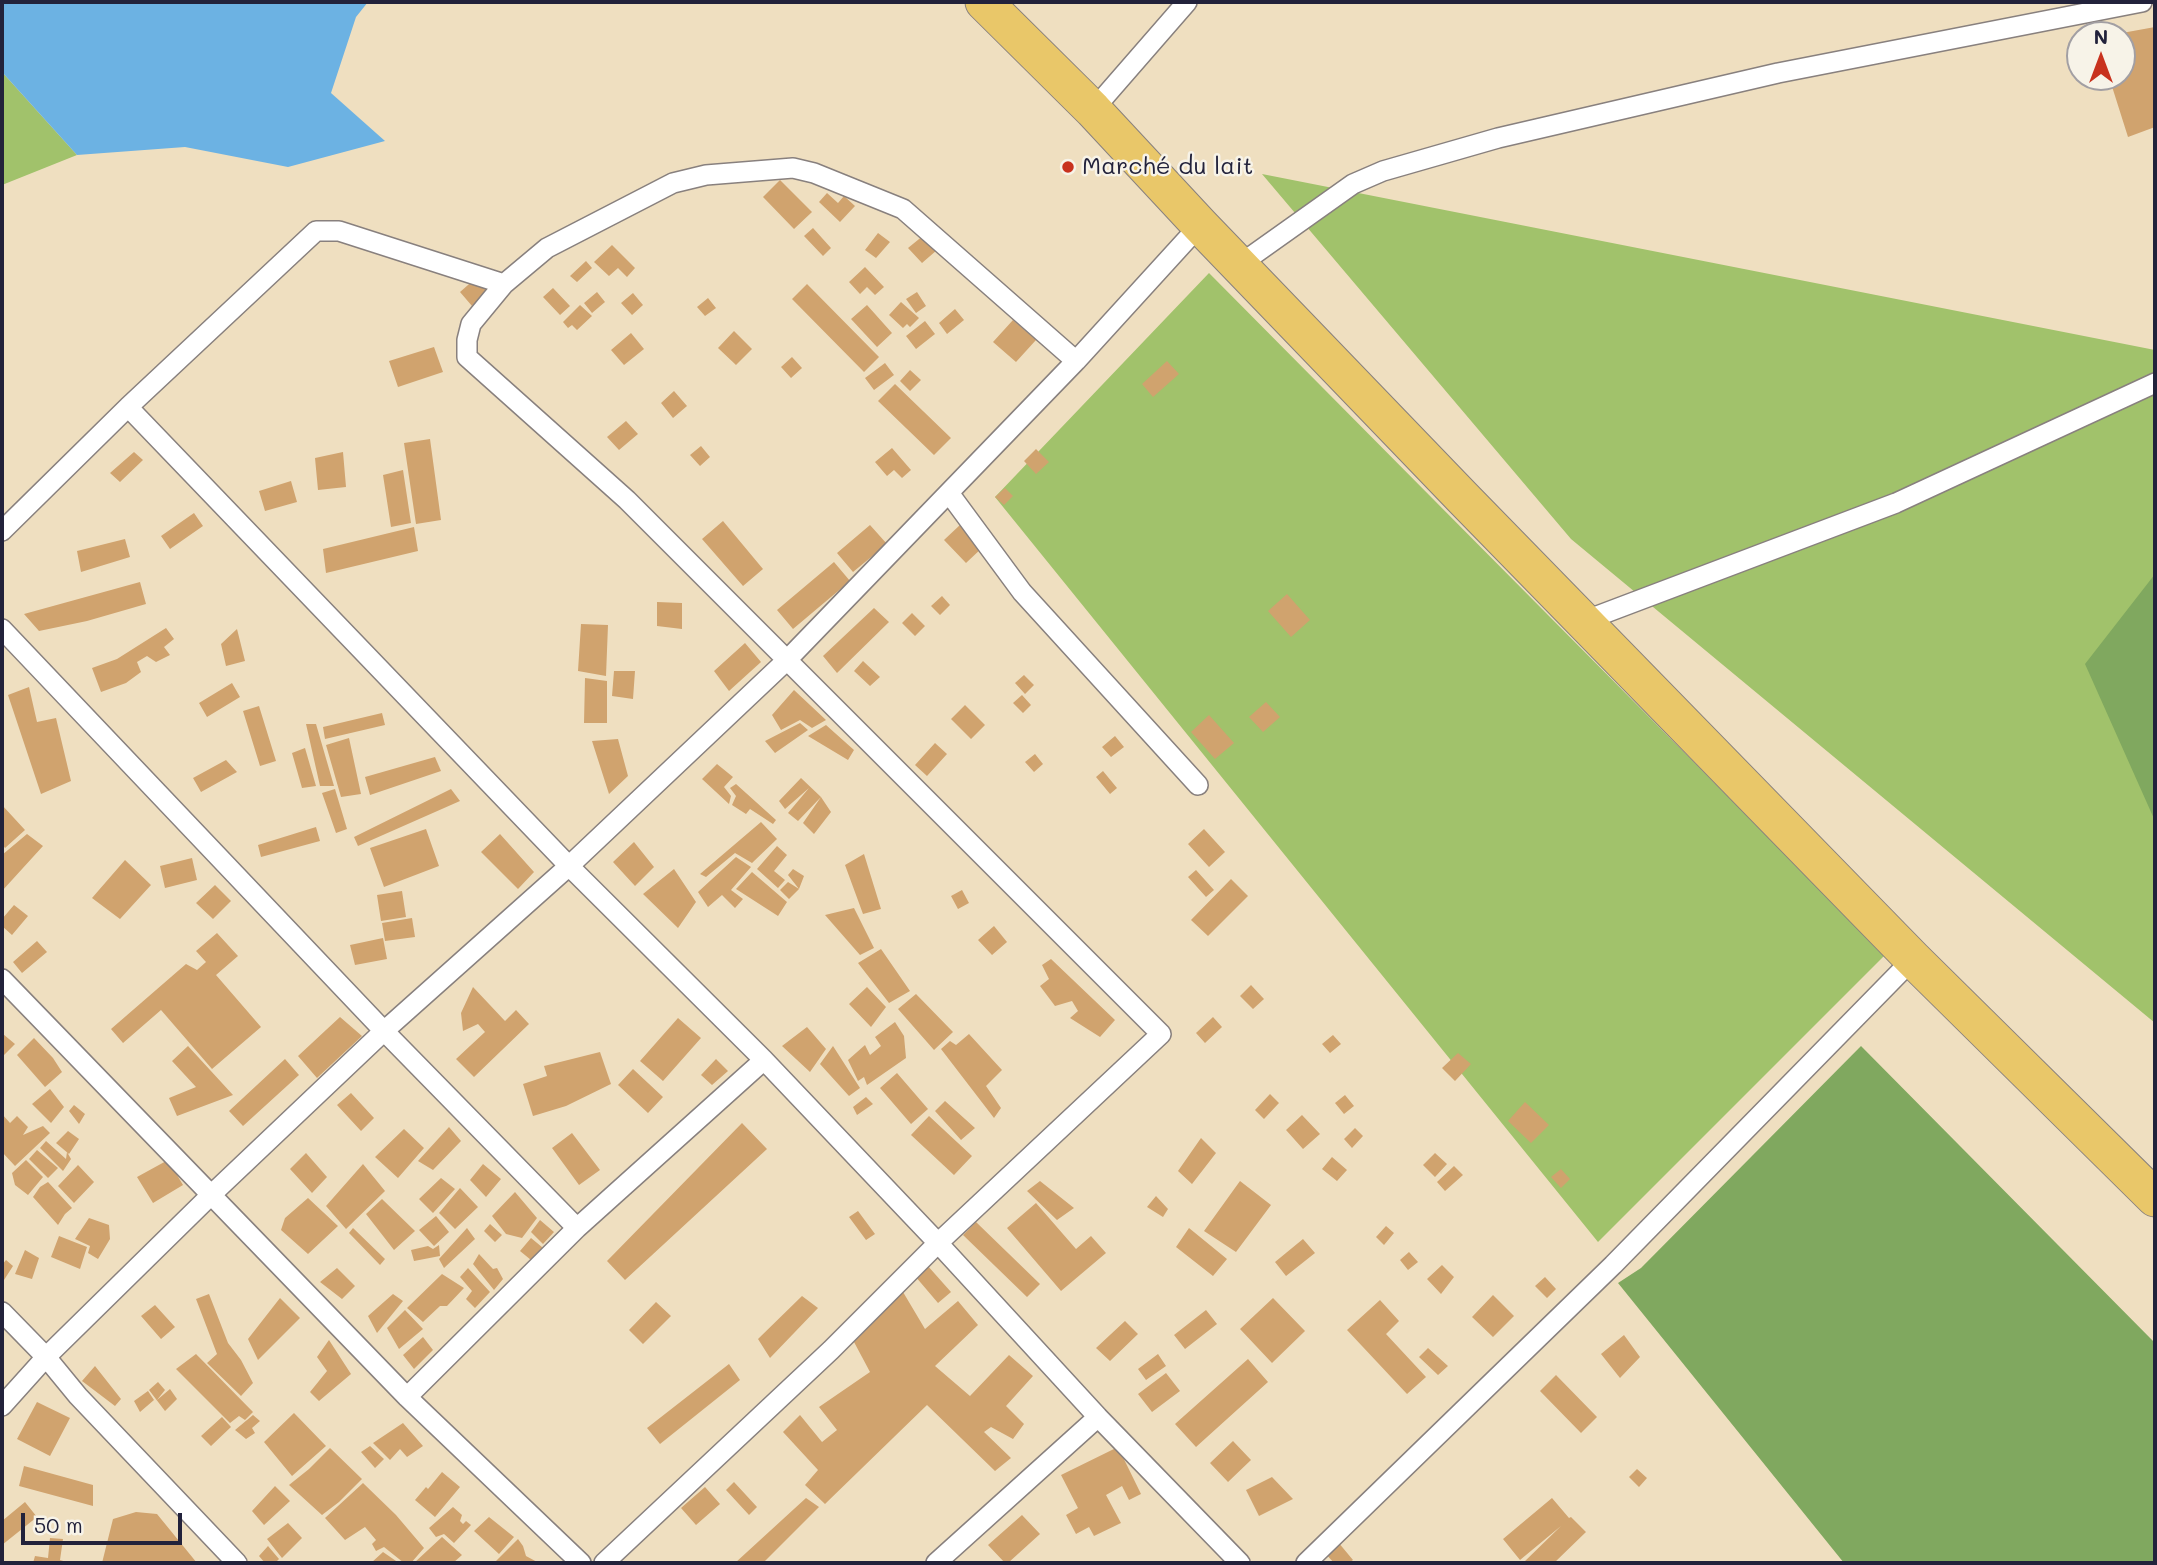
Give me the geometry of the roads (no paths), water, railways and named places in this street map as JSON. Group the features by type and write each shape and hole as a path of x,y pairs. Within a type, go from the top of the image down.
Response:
{"highway":[{"path":"984,2 1093,110 1200,225 1913,959 2155,1198"}],"street":[{"path":"1093,110 1186,2"},
{"path":"1239,265 1353,184 1383,171 1498,138 1778,73 2142,2"},
{"path":"604,1563 1161,1034 627,500 467,357 471,324 505,284 547,248 673,183 706,175 793,168 814,173 903,209 1076,361"},
{"path":"2,1406 46,1356 211,1195 384,1031 569,866 787,660 1076,361 1200,225"},
{"path":"2,531 128,407 316,231 339,231 505,284"},
{"path":"1584,621 1896,503 2155,383"},
{"path":"128,407 569,866 764,1060 1098,1417 1240,1563"},
{"path":"949,493 1022,592 1198,785"},
{"path":"2,629 384,1031 577,1228"},
{"path":"1306,1563 1613,1265 1913,959"},
{"path":"2,979 407,1397 581,1563"},
{"path":"407,1397 577,1228 764,1060"},
{"path":"2,1311 46,1356 78,1396 237,1563"},
{"path":"936,1563 1098,1417"}],"water":[{"path":"2,2 368,2 356,17 331,93 385,141 288,167 185,147 77,155 2,72"}],"place":[{"name":"Marché du lait","path":"1068,167"}]}
